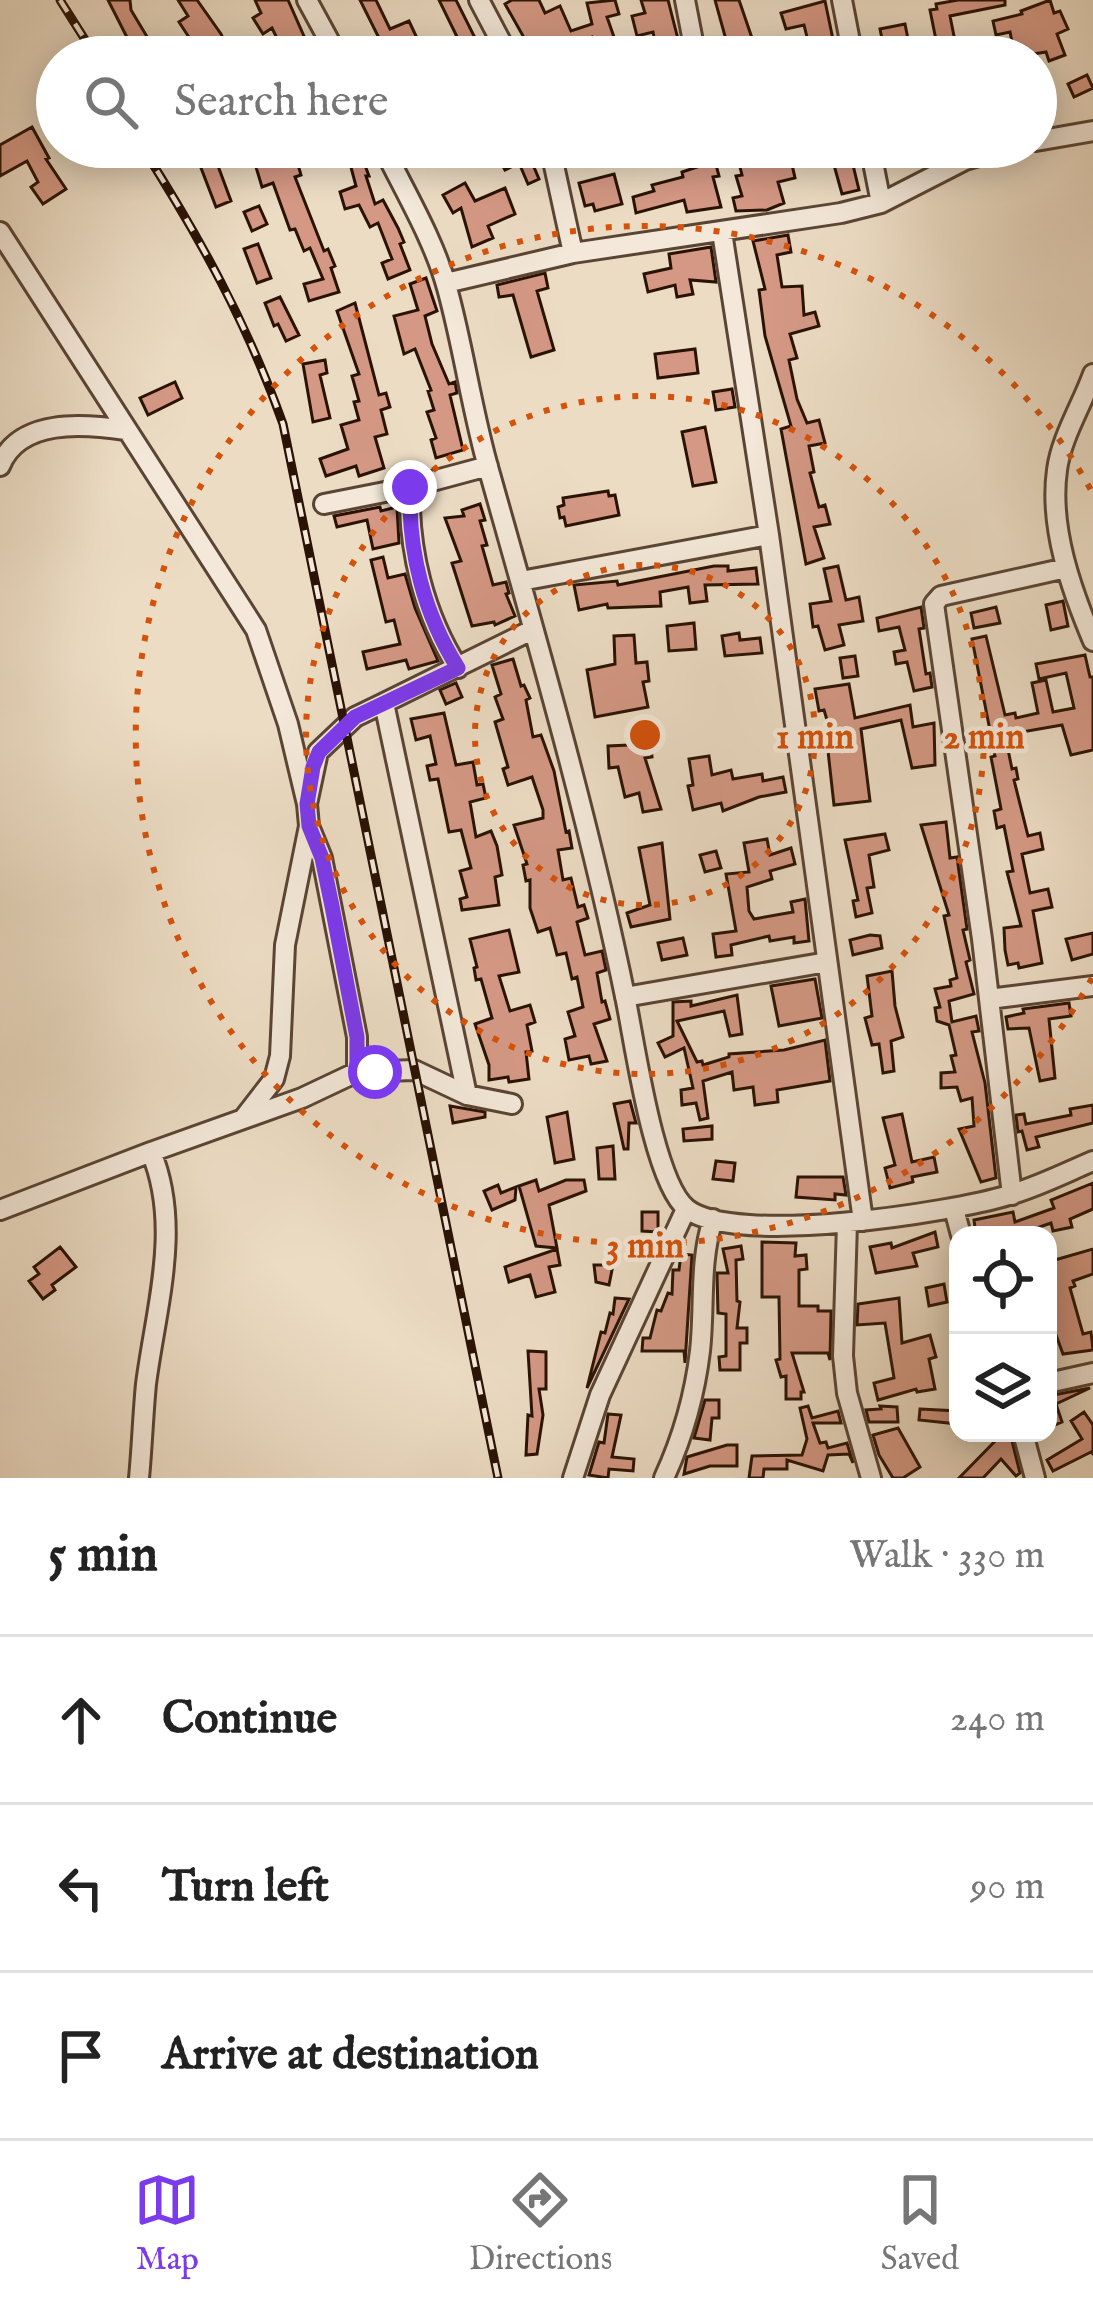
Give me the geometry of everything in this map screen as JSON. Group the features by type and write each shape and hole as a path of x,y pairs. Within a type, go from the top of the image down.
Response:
{"street":[{"path":"307,0 327,36"},
{"path":"478,0 498,36"},
{"path":"685,0 692,36"},
{"path":"842,0 849,36"},
{"path":"1057,137 1093,131"},
{"path":"393,168 446,283 488,466 578,796 668,1182 686,1208 713,1220 780,1226 855,1222 954,1209 1012,1195 1093,1161"},
{"path":"555,168 573,253"},
{"path":"874,168 880,203"},
{"path":"446,283 573,253 880,203 949,168"},
{"path":"0,232 256,630 287,724 309,826 322,858 357,1037 357,1072"},
{"path":"722,232 827,962 855,1222 845,1375 871,1478"},
{"path":"1093,374 1057,466 1055,502 1066,568 1093,641"},
{"path":"0,466 9,448 37,432 78,426 126,430"},
{"path":"324,505 488,466"},
{"path":"410,487 412,539 423,592 441,641 458,668"},
{"path":"521,580 769,535"},
{"path":"1012,1195 934,604 941,596 1066,568"},
{"path":"307,804 319,752 355,717 532,630"},
{"path":"383,703 467,1095"},
{"path":"243,1119 274,1079 280,1057 284,945 309,826"},
{"path":"625,997 827,962"},
{"path":"988,998 1093,986"},
{"path":"0,1210 357,1072 414,1070 467,1095 512,1104"},
{"path":"139,1478 167,1214 164,1182 151,1152"},
{"path":"573,1478 600,1395 686,1208"},
{"path":"954,1209 959,1226"},
{"path":"664,1478 696,1380 705,1244 713,1220"},
{"path":"1057,1381 1093,1373"},
{"path":"1025,1442 1035,1478"}],"building":[{"path":"108,0 130,0 147,36 126,36"},
{"path":"178,0 197,0 222,36 188,36 179,22 188,16"},
{"path":"255,0 288,0 304,36 276,36 272,28 263,34 253,18 261,13"},
{"path":"360,0 376,0 390,29 409,21 416,36 378,36"},
{"path":"439,0 456,0 474,36 457,36"},
{"path":"539,0 545,13 560,6 571,31 592,24 587,3 615,0 619,14 607,17 614,36 523,36 505,4"},
{"path":"641,0 668,0 677,36 654,36 653,32 637,36 632,16 645,13"},
{"path":"715,0 739,0 751,36 725,36"},
{"path":"1005,0 1005,5 950,16 954,36 935,36 930,10 937,9 936,4"},
{"path":"1050,0 1068,29 1057,34 1065,55 1057,58 1057,36 996,35 993,21"},
{"path":"825,1 832,36 807,36 804,25 786,29 781,13"},
{"path":"905,24 907,36 881,36 880,29"},
{"path":"1087,75 1093,88 1074,97 1068,84"},
{"path":"32,127 36,168 52,168 66,189 43,204 31,187 38,182 27,161 0,176 0,145"},
{"path":"201,168 219,168 231,201 216,207"},
{"path":"256,168 299,168 301,175 295,177 324,251 328,249 335,266 331,268 339,292 309,301 304,284 323,279 310,248 304,251 295,229 290,230 273,183 262,187"},
{"path":"351,168 366,168 375,204 383,200 398,228 410,270 388,279 382,263 392,259 378,223 370,227 359,205 345,209 340,192 356,186"},
{"path":"521,168 534,168 539,179 528,184"},
{"path":"717,168 719,176 713,177 721,207 687,212 684,200 636,213 633,197 654,191 652,185 683,177 682,172"},
{"path":"740,168 793,168 795,178 778,182 784,203 767,210 736,211 733,198 742,196 736,176 742,175"},
{"path":"835,168 854,168 859,190 842,194"},
{"path":"614,174 622,204 595,211 593,204 585,206 579,183"},
{"path":"465,183 475,201 505,188 515,214 488,226 493,238 472,247 461,208 453,213 443,195"},
{"path":"259,206 267,224 252,231 244,212"},
{"path":"788,235 791,252 777,255 782,287 802,286 804,315 815,312 819,326 790,334 797,358 789,360 807,423 819,420 825,443 809,446 814,472 810,473 819,507 825,505 830,524 814,527 824,558 806,564 781,429 791,426 765,336 759,290 765,289 753,241"},
{"path":"258,244 271,278 257,283 244,249"},
{"path":"711,247 716,282 690,280 693,294 677,297 675,285 648,292 644,274 671,268 669,254"},
{"path":"545,273 548,288 537,291 554,350 531,357 513,295 499,297 497,285"},
{"path":"426,278 437,311 425,316 449,384 455,382 457,393 450,395 463,450 436,458 431,440 436,438 427,412 434,410 431,390 415,349 404,354 394,316 418,310 410,284"},
{"path":"280,297 299,335 286,341 265,303"},
{"path":"355,303 379,395 386,393 390,407 381,410 387,434 375,437 384,468 359,476 356,466 326,476 320,459 348,449 341,425 359,420 352,376 359,374 337,311"},
{"path":"695,349 698,373 658,378 655,354"},
{"path":"325,360 327,373 320,375 330,418 313,422 303,364"},
{"path":"175,382 182,398 148,415 140,398"},
{"path":"732,389 735,407 716,410 713,392"},
{"path":"705,427 716,482 693,486 682,432"},
{"path":"608,491 609,496 615,495 619,515 566,526 564,517 560,518 558,507 564,505 563,498"},
{"path":"480,504 487,545 482,546 493,585 506,582 515,616 495,625 472,626 452,563 461,561 445,518 464,516 462,510"},
{"path":"380,507 381,511 397,507 399,543 373,549 367,520 337,527 334,516"},
{"path":"383,557 388,578 405,574 438,661 409,669 406,660 367,669 363,652 400,644 394,620 386,622 371,560"},
{"path":"728,566 728,571 756,568 758,584 705,585 707,601 690,603 688,587 660,592 661,606 608,608 607,604 579,610 574,585 617,581 618,585"},
{"path":"838,566 846,600 859,597 863,621 839,625 844,645 825,650 818,626 813,627 810,604 831,601 824,569"},
{"path":"1063,601 1068,626 1051,630 1046,605"},
{"path":"921,607 924,628 919,629 932,687 914,691 907,662 896,664 894,652 905,650 899,627 879,631 877,618"},
{"path":"996,607 1000,623 974,628 971,613"},
{"path":"694,623 696,649 669,651 667,626"},
{"path":"739,633 740,640 760,638 762,653 725,656 722,636"},
{"path":"634,635 636,663 647,662 649,681 643,682 648,707 595,717 587,670 615,664 614,636"},
{"path":"986,636 1005,715 1015,713 1016,718 1038,713 1032,683 1046,680 1053,712 1074,708 1066,673 1039,679 1036,664 1085,655 1093,677 1093,750 1071,755 1062,725 1005,735 1028,836 1040,833 1043,849 1022,854 1030,893 1048,889 1052,907 1033,911 1042,963 1019,968 1018,963 1008,965 1005,950 1004,928 1021,926 1007,872 1013,871 1004,826 997,828 994,811 1001,809 991,757 995,756 972,639"},
{"path":"855,656 858,676 843,678 840,658"},
{"path":"513,659 530,698 526,700 533,737 541,735 569,831 572,848 558,850 563,880 571,878 578,907 584,905 588,918 577,922 585,955 602,951 606,970 597,973 610,1019 594,1024 607,1061 591,1064 589,1056 569,1060 565,1039 575,1036 568,1012 583,1007 577,977 572,979 566,953 557,955 550,928 538,932 530,908 530,880 526,881 523,865 527,864 514,825 543,818 543,810 532,777 508,785 503,769 508,767 495,722 503,719 492,665"},
{"path":"456,683 462,697 446,704 440,690"},
{"path":"849,684 855,718 910,705 913,727 934,723 935,765 912,768 901,720 861,729 870,801 834,805 828,751 836,750 815,689"},
{"path":"444,713 456,765 473,762 477,785 483,784 486,798 470,802 476,837 491,831 497,846 502,875 495,877 499,905 462,910 460,899 467,897 460,871 471,868 461,830 449,832 438,779 430,780 427,766 436,764 430,736 416,740 411,719"},
{"path":"651,744 652,757 645,758 661,809 643,812 639,793 625,797 618,767 609,768 608,746"},
{"path":"709,756 712,775 731,770 733,779 762,774 763,781 783,777 786,792 723,811 721,803 693,810 689,759"},
{"path":"946,822 950,858 957,857 970,960 966,962 974,994 949,1001 952,1022 976,1016 979,1031 972,1032 985,1083 996,1178 981,1182 959,1129 974,1126 972,1098 961,1101 957,1087 941,1088 941,1073 955,1072 951,1056 956,1055 949,1025 937,1021 935,1008 940,1007 935,989 951,986 950,980 957,978 944,916 949,915 921,825"},
{"path":"885,834 889,850 869,855 874,887 867,888 872,913 856,917 853,901 858,900 845,840"},
{"path":"767,839 770,855 791,848 795,864 770,871 772,879 747,887 749,911 754,919 793,912 791,902 805,899 809,941 794,943 794,937 770,941 769,936 731,945 732,955 716,957 713,934 736,931 726,874 749,872 744,843"},
{"path":"662,843 670,919 631,927 627,913 650,905 639,848"},
{"path":"716,851 721,868 705,872 700,855"},
{"path":"509,930 519,972 499,976 510,1011 530,1005 535,1022 527,1025 532,1051 526,1052 529,1079 509,1082 508,1077 489,1080 489,1065 475,1024 492,1018 481,979 476,980 470,939"},
{"path":"1093,933 1093,954 1072,960 1066,939"},
{"path":"880,936 882,948 853,955 850,940"},
{"path":"683,938 687,955 662,960 658,943"},
{"path":"892,971 903,1037 891,1041 894,1071 883,1073 879,1044 872,1045 865,1018 872,1016 867,976"},
{"path":"815,979 822,1018 779,1026 771,986"},
{"path":"737,995 742,1034 730,1036 724,1011 677,1021 697,1062 703,1065 729,1054 784,1050 825,1040 830,1081 777,1090 778,1102 755,1105 753,1087 734,1090 732,1072 703,1081 708,1118 700,1120 696,1103 682,1105 681,1090 693,1088 684,1048 665,1057 658,1043 673,1036 673,1002 691,1001 691,1006"},
{"path":"1069,1003 1071,1016 1049,1019 1055,1078 1040,1081 1029,1028 1008,1029 1006,1017 1024,1013 1023,1009"},
{"path":"630,1101 636,1123 629,1123 628,1149 624,1149 614,1104"},
{"path":"1093,1105 1093,1123 1036,1137 1039,1147 1027,1150 1016,1115 1024,1114 1026,1124 1071,1115 1070,1109"},
{"path":"450,1106 485,1112 485,1117 453,1123"},
{"path":"567,1112 574,1159 555,1163 547,1117"},
{"path":"902,1114 912,1162 934,1157 937,1172 890,1188 885,1168 895,1165 883,1118"},
{"path":"712,1126 712,1139 684,1141 683,1129"},
{"path":"613,1146 615,1179 599,1179 597,1148"},
{"path":"716,1161 735,1163 733,1181 713,1179"},
{"path":"798,1177 843,1177 846,1195 835,1194 835,1200 796,1197"},
{"path":"536,1180 539,1191 566,1180 584,1180 586,1191 549,1205 557,1248 536,1246 519,1186"},
{"path":"1093,1183 1093,1209 1070,1219 1072,1227 1057,1230 1051,1223 975,1226 974,1220 1013,1212 1015,1222 1054,1208 1051,1200"},
{"path":"498,1185 501,1193 516,1187 515,1200 492,1210 484,1191"},
{"path":"642,1212 658,1212 658,1232 642,1231"},
{"path":"935,1232 938,1247 913,1253 917,1266 876,1273 870,1247 891,1243 892,1248"},
{"path":"762,1242 796,1243 795,1256 806,1255 807,1269 799,1270 799,1306 831,1311 830,1360 828,1353 792,1353 804,1392 801,1399 786,1399 786,1376 781,1377 776,1360 780,1359 779,1297 762,1297"},
{"path":"741,1246 743,1259 736,1260 737,1328 747,1328 747,1343 740,1343 740,1370 720,1370 719,1357 726,1356 726,1314 718,1313 717,1273 728,1273 723,1249"},
{"path":"60,1247 76,1267 52,1285 55,1290 43,1299 29,1281 39,1274 34,1267"},
{"path":"557,1249 560,1265 549,1267 555,1292 536,1297 530,1275 509,1282 505,1267"},
{"path":"1093,1249 1093,1274 1073,1281 1075,1286 1070,1288 1083,1334 1091,1332 1093,1350 1063,1354 1057,1338 1057,1259"},
{"path":"681,1254 692,1255 685,1363 684,1351 642,1351 657,1310 661,1311 668,1293 672,1294 673,1270 679,1270"},
{"path":"594,1265 613,1265 609,1285 596,1282"},
{"path":"944,1284 947,1302 929,1306 926,1288"},
{"path":"615,1298 629,1299 587,1388 601,1332 605,1333 613,1314"},
{"path":"899,1298 902,1343 930,1335 936,1357 929,1359 935,1389 916,1389 878,1400 874,1383 894,1378 885,1323 857,1325 858,1304"},
{"path":"528,1351 546,1352 546,1389 539,1389 543,1415 537,1454 526,1455 528,1415 532,1416"},
{"path":"1090,1388 1057,1404 1057,1394"},
{"path":"705,1400 719,1400 719,1418 712,1418 710,1440 694,1438"},
{"path":"808,1406 812,1418 838,1411 841,1423 813,1423 820,1443 826,1442 828,1448 847,1443 853,1463 849,1454 828,1455 823,1471 787,1460 787,1469 764,1469 763,1478 749,1478 752,1456 802,1455 807,1439 800,1408"},
{"path":"897,1407 898,1422 869,1422 866,1410"},
{"path":"920,1409 949,1411 949,1423 919,1420"},
{"path":"1084,1412 1093,1425 1093,1454 1053,1471 1047,1460 1082,1439 1071,1421"},
{"path":"608,1414 621,1415 612,1457 634,1459 633,1471 609,1469 608,1478 589,1475 599,1442 604,1443"},
{"path":"898,1428 920,1467 903,1478 893,1478 873,1435"},
{"path":"994,1442 1012,1442 1020,1473 1016,1476 1001,1459 983,1478 959,1478"},
{"path":"737,1445 737,1466 710,1466 684,1474 687,1457"}],"railway":[{"path":"60,0 83,36"},
{"path":"155,168 221,282 283,424 498,1478"}],"route":[{"path":"375,1072 357,1072 357,1037 307,804 319,752 355,717 458,668 441,641 423,592 412,539 410,487"}]}
